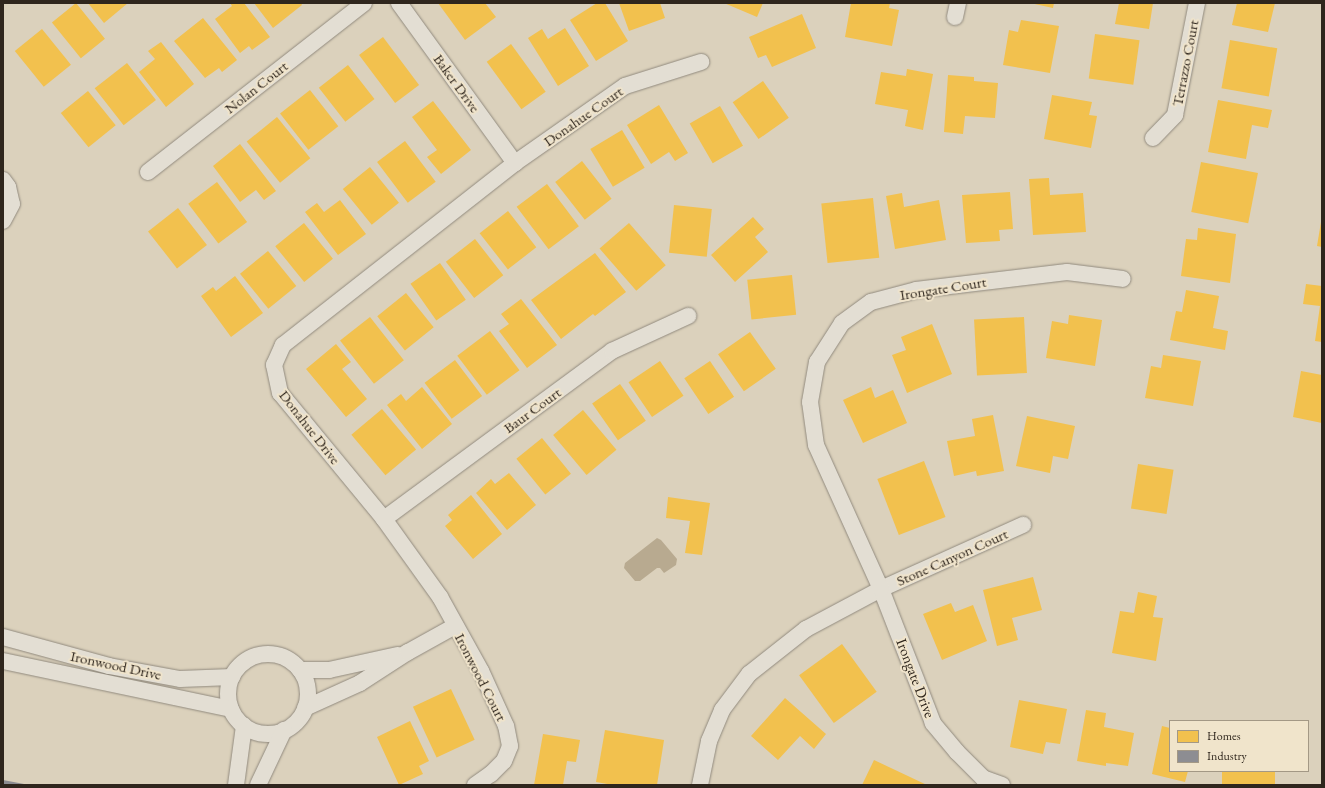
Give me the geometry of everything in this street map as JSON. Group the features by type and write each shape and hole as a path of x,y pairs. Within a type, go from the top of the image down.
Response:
{"street":[{"name":"Nolan Court","path":"148,172 364,3"},
{"name":"Baker Drive","path":"398,3 515,163"},
{"name":"Terrazzo Court","path":"1153,138 1175,115 1197,3"},
{"name":"Donahue Court","path":"515,163 625,86 701,62"},
{"name":"Donahue Drive","path":"455,626 440,597 384,519 280,393 274,365 283,345 515,163"},
{"path":"3,180 8,187 12,204 3,221"},
{"name":"Irongate Court","path":"881,589 816,445 810,402 816,362 842,323 872,302 916,290 1067,272 1122,279"},
{"name":"Baur Court","path":"384,519 612,351 688,316"},
{"name":"Stone Canyon Court","path":"700,785 709,741 722,710 749,674 806,629 881,589 1023,525"},
{"name":"Irongate Drive","path":"881,589 933,723 981,782 1002,785"},
{"path":"305,708 360,683 408,652 455,626"},
{"name":"Ironwood Court","path":"455,626 481,671 506,726 510,746 504,761 491,774 475,785"},
{"name":"Ironwood Drive","path":"3,637 109,666 180,679 232,676"},
{"path":"300,670 329,670 408,652"},
{"path":"267,654 286,658 300,670 307,688 305,708 293,725 284,730 264,734 244,726 236,718 231,709 228,698 228,687 232,676 238,667 246,660 267,654"},
{"name":"Ironwood Drive","path":"3,661 231,709"},
{"path":"236,785 244,726"},
{"path":"258,785 284,730"}],"shaded area":[{"path":"657,538 661,540 677,559 676,565 664,573 660,568 657,568 640,581 635,581 624,568 625,563"}],"building: Homes":[{"path":"76,3 105,39 81,58 52,23"},
{"path":"88,3 128,3 104,23"},
{"path":"230,3 244,3 270,37 252,50 249,46 240,53 215,19 232,6"},
{"path":"254,3 301,3 302,5 273,28"},
{"path":"438,3 485,3 496,17 465,40"},
{"path":"597,3 605,3 628,41 596,61 570,20"},
{"path":"619,3 660,3 665,18 629,31"},
{"path":"724,3 763,3 757,17"},
{"path":"851,3 890,3 889,8 899,10 892,46 845,37"},
{"path":"1030,3 1054,3 1053,8"},
{"path":"1119,3 1153,3 1149,29 1115,24"},
{"path":"1237,3 1275,3 1268,32 1232,25"},
{"path":"802,14 816,48 772,67 766,55 758,58 749,37"},
{"path":"203,18 237,60 222,72 219,68 205,78 174,41"},
{"path":"1021,20 1059,26 1050,73 1003,65 1009,30 1018,32"},
{"path":"565,28 589,66 558,86 528,38 542,29 548,39"},
{"path":"42,29 71,65 44,87 15,51"},
{"path":"1095,34 1140,40 1133,85 1089,79"},
{"path":"383,37 419,85 395,103 359,55"},
{"path":"1230,40 1277,48 1269,97 1221,88"},
{"path":"161,42 194,84 166,107 139,72 155,59 148,51"},
{"path":"511,44 546,92 521,109 487,62"},
{"path":"127,63 156,100 124,125 95,88"},
{"path":"348,65 374,99 345,122 319,88"},
{"path":"907,69 933,74 923,130 905,126 908,110 875,104 881,72 906,76"},
{"path":"948,75 974,77 974,81 998,83 995,118 965,116 963,134 944,132"},
{"path":"763,81 789,118 759,139 733,102"},
{"path":"310,90 338,126 308,150 280,113"},
{"path":"88,91 116,125 88,147 61,113"},
{"path":"1052,95 1092,102 1089,115 1097,116 1091,148 1044,139"},
{"path":"1218,100 1272,110 1268,128 1252,125 1246,159 1208,152"},
{"path":"433,101 471,150 441,174 427,157 437,150 412,117"},
{"path":"659,105 688,153 675,161 669,152 651,164 627,125"},
{"path":"720,106 743,146 713,163 690,124"},
{"path":"277,117 310,158 280,183 247,142"},
{"path":"622,130 645,168 613,187 590,149"},
{"path":"405,141 436,182 408,203 377,162"},
{"path":"240,144 276,191 264,200 256,190 240,202 213,166"},
{"path":"582,161 612,199 585,220 555,182"},
{"path":"1201,162 1258,173 1248,223 1191,212"},
{"path":"370,167 399,203 372,225 343,189"},
{"path":"1049,178 1050,195 1083,193 1086,232 1033,235 1029,179"},
{"path":"217,182 247,222 218,244 188,204"},
{"path":"547,184 579,226 549,249 517,207"},
{"path":"1010,192 1013,229 999,230 1000,241 966,243 962,195"},
{"path":"902,193 904,207 939,200 946,240 895,249 886,196"},
{"path":"873,198 879,258 828,263 821,203"},
{"path":"340,200 366,234 338,255 305,212 317,203 324,212"},
{"path":"674,205 712,209 707,257 669,253"},
{"path":"178,208 207,245 177,268 148,231"},
{"path":"508,211 536,247 508,269 480,233"},
{"path":"753,217 764,229 755,237 768,252 735,282 711,255"},
{"path":"1322,222 1322,247 1317,246"},
{"path":"304,223 333,259 304,282 275,246"},
{"path":"629,223 666,265 636,291 600,249"},
{"path":"1198,228 1236,234 1230,283 1181,276 1186,239 1197,240"},
{"path":"475,239 503,275 474,298 446,262"},
{"path":"268,251 296,286 268,309 240,274"},
{"path":"595,253 626,292 595,316 593,314 561,339 531,300"},
{"path":"440,263 466,300 436,321 411,284"},
{"path":"792,275 796,315 751,319 747,280"},
{"path":"235,276 263,313 231,337 201,296 213,287 216,291"},
{"path":"1306,284 1322,286 1322,342 1315,341 1320,306 1303,304"},
{"path":"1186,290 1219,296 1213,328 1228,331 1225,350 1170,340 1176,311 1182,312"},
{"path":"406,293 434,327 405,350 377,316"},
{"path":"521,299 557,345 527,368 499,331 509,324 501,314"},
{"path":"1069,315 1102,320 1095,366 1046,358 1052,321 1068,324"},
{"path":"370,317 404,360 374,384 340,340"},
{"path":"1024,317 1027,373 977,376 974,320"},
{"path":"932,324 952,374 907,393 892,355 906,350 901,337"},
{"path":"490,331 519,370 487,395 457,356"},
{"path":"750,332 776,369 744,391 718,354"},
{"path":"336,344 351,362 342,369 367,399 346,417 306,369"},
{"path":"1163,355 1201,361 1193,406 1145,398 1151,366 1161,368"},
{"path":"455,360 482,396 452,419 425,383"},
{"path":"660,361 683,396 652,417 628,382"},
{"path":"710,361 734,397 708,414 684,378"},
{"path":"1301,371 1322,375 1322,423 1293,417"},
{"path":"620,384 646,421 618,440 592,404"},
{"path":"422,387 452,424 422,449 387,405 401,394 406,401"},
{"path":"871,387 875,398 893,390 907,423 863,443 843,400"},
{"path":"382,409 416,450 385,475 351,435"},
{"path":"583,410 616,450 587,475 553,435"},
{"path":"993,415 1004,471 977,476 976,471 954,476 947,441 975,436 972,419"},
{"path":"1027,416 1075,426 1068,459 1053,456 1050,473 1016,466"},
{"path":"542,438 571,474 545,495 516,459"},
{"path":"924,461 946,517 899,535 877,479"},
{"path":"1138,464 1174,470 1167,514 1131,508"},
{"path":"509,473 536,505 507,530 476,493 491,479 495,484"},
{"path":"471,495 502,534 473,559 445,526 452,520 448,515"},
{"path":"668,497 710,503 702,555 685,553 690,521 666,518"},
{"path":"1033,577 1042,610 1012,618 1018,640 997,646 983,590"},
{"path":"1138,592 1157,596 1153,617 1163,618 1156,661 1112,653 1120,611 1134,613"},
{"path":"951,603 955,612 973,605 987,641 942,660 923,614"},
{"path":"842,644 877,692 834,723 799,675"},
{"path":"451,689 475,740 437,758 413,707"},
{"path":"785,698 826,734 814,749 800,736 778,760 751,736"},
{"path":"1019,700 1067,709 1060,744 1046,742 1043,754 1010,747"},
{"path":"1086,710 1106,713 1104,727 1134,733 1128,766 1106,763 1106,766 1077,761"},
{"path":"410,721 429,761 419,766 423,774 399,785 377,737"},
{"path":"1162,726 1169,728 1169,772 1188,772 1185,782 1152,774"},
{"path":"605,730 664,740 657,785 613,785 596,782"},
{"path":"543,734 580,740 576,762 567,761 563,785 534,785"},
{"path":"874,760 927,785 862,785"},
{"path":"1222,772 1275,772 1275,785 1222,785"}],"building: Industry":[{"path":"3,780 24,784 24,785 3,785"}]}
